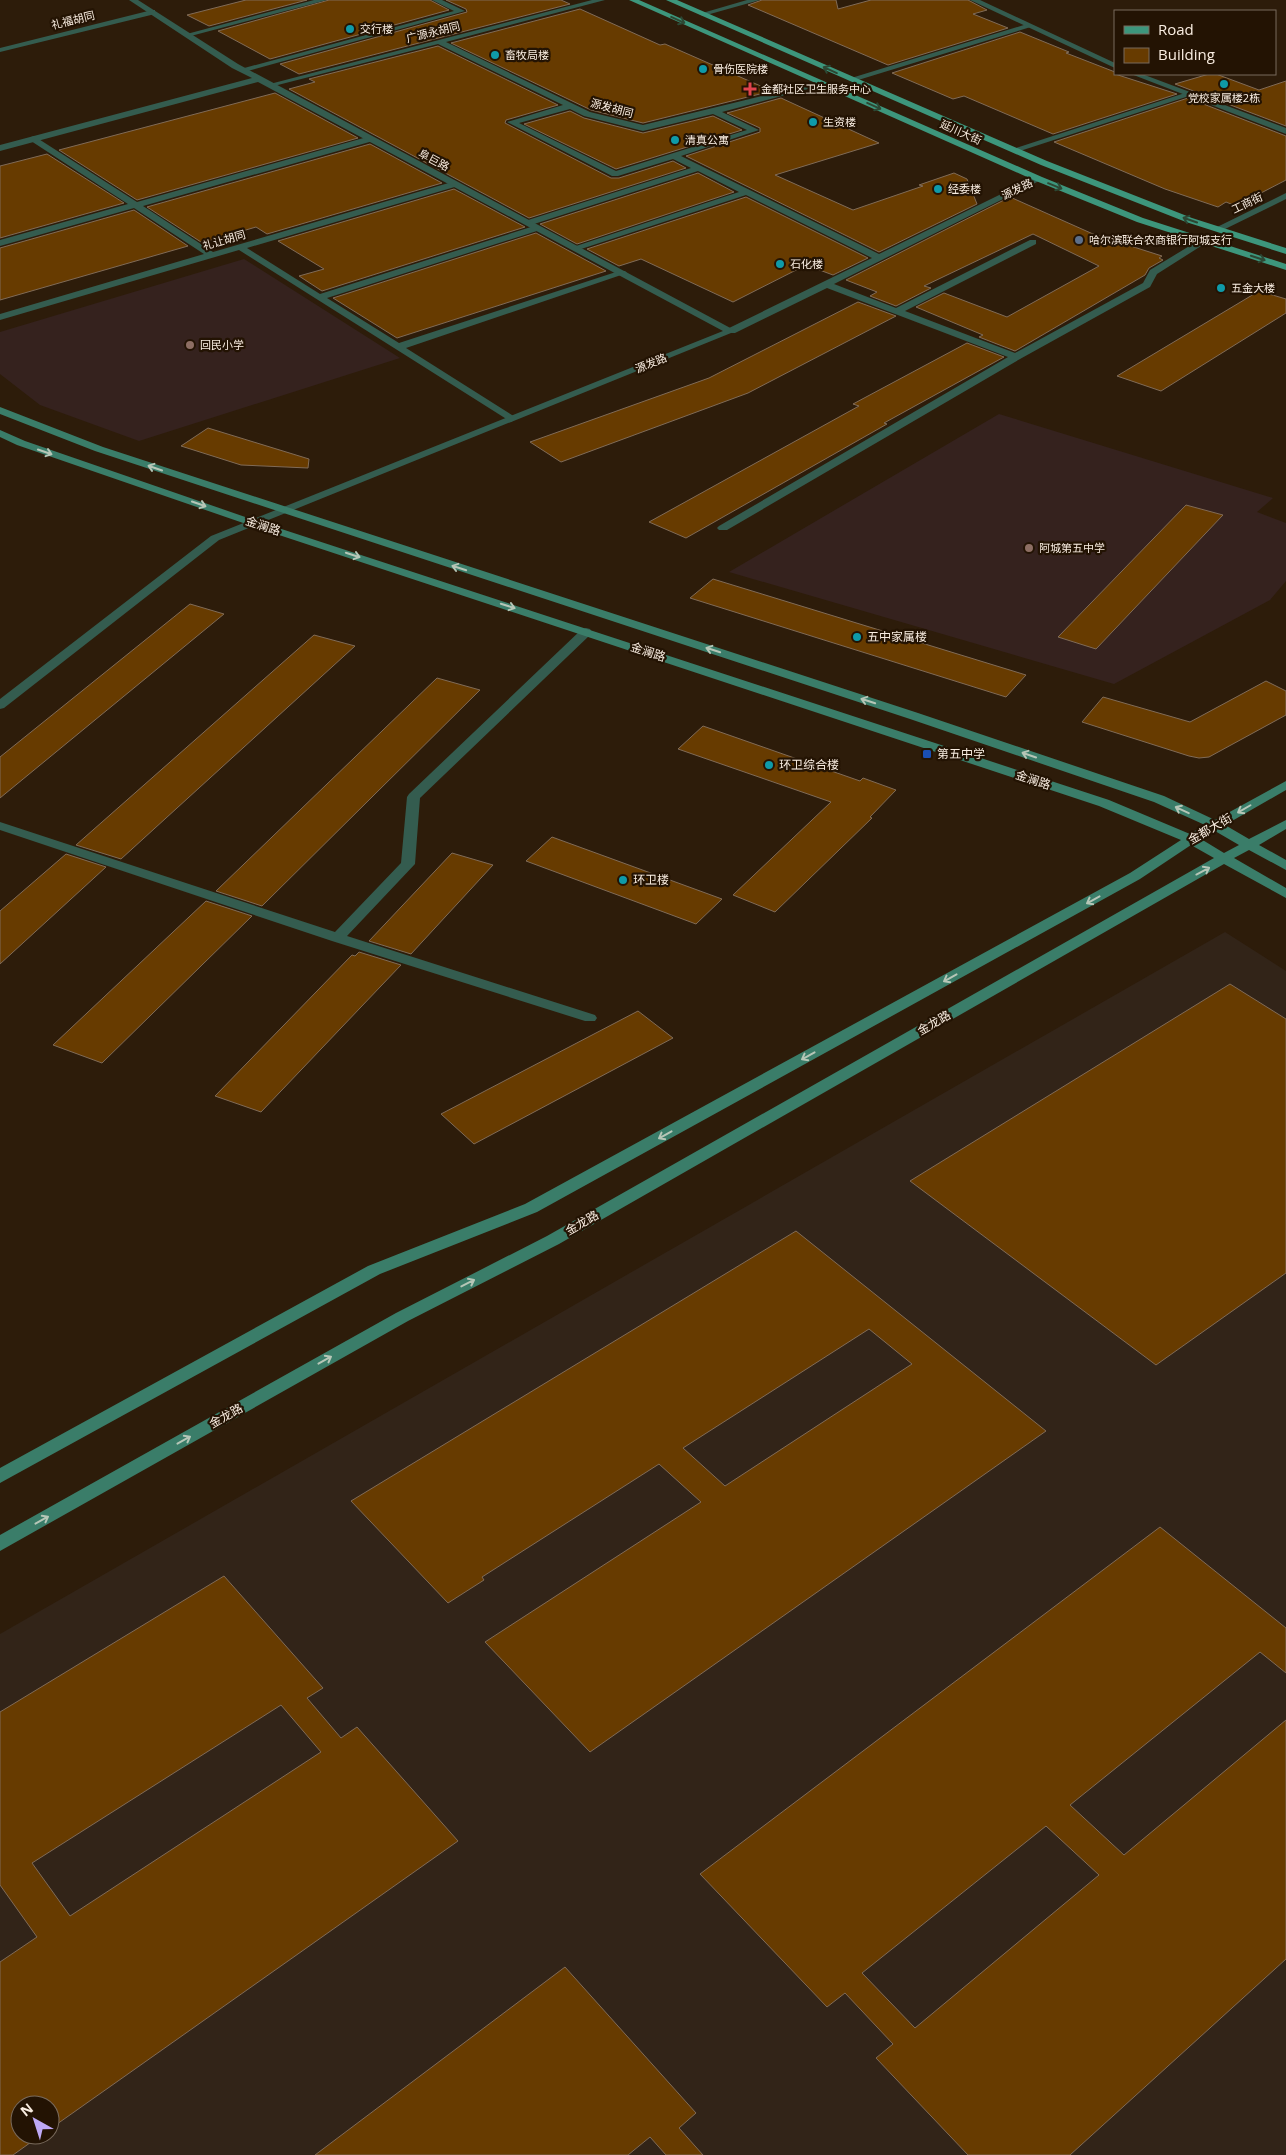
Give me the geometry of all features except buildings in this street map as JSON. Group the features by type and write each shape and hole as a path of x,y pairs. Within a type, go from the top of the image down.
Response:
{"main road":[{"name":"延川大街","path":"633,0 1038,179 1140,220 1286,267"},
{"name":"延川大街","path":"670,0 1014,150 1135,200 1286,251"}],"street":[{"name":"阜巨路","path":"133,0 240,70 731,331"},
{"path":"187,35 323,0"},
{"path":"240,70 461,11 436,0"},
{"name":"广源永胡同","path":"270,85 601,0"},
{"path":"703,14 756,0"},
{"path":"974,0 1114,66"},
{"name":"礼福胡同","path":"0,50 152,12"},
{"path":"852,80 1030,26"},
{"name":"源发胡同","path":"439,42 587,114 643,128 714,112 820,82"},
{"path":"1138,75 1286,131"},
{"path":"0,148 259,79"},
{"path":"1014,150 1188,95"},
{"path":"570,106 511,122 615,174 756,130 714,112"},
{"path":"34,139 212,255"},
{"path":"0,243 370,139"},
{"path":"674,156 879,258"},
{"path":"318,297 700,168"},
{"name":"源发路","path":"0,705 215,538 731,331 1038,179"},
{"name":"礼让胡同","path":"0,317 455,184"},
{"path":"575,248 747,192"},
{"name":"工商街","path":"1218,229 1286,196"},
{"path":"723,528 1016,357 1147,285 1153,272 1204,241"},
{"path":"897,311 1033,242"},
{"path":"240,247 511,419"},
{"path":"398,347 622,273"},
{"path":"826,284 1016,357"},
{"name":"金澜路","path":"0,410 99,449 914,716 1159,799 1215,825 1286,866"},
{"name":"金澜路","path":"0,433 21,443 254,523 1104,803 1191,839 1286,894"},
{"path":"337,938 408,864 414,797 586,632"},
{"name":"金都大街","path":"0,1476 374,1270 531,1208 1135,876 1191,839 1286,785"},
{"path":"1226,859 1286,824"},
{"path":"0,826 337,938 590,1018"},
{"name":"金龙路","path":"0,1544 402,1316 553,1240 1160,894 1226,859"}],"shaded area":[{"name":"回民小学","path":"244,259 400,358 139,441 40,405 0,374 0,332"},
{"name":"阿城第五中学","path":"999,414 1273,498 1257,512 1286,523 1286,581 1270,600 1114,684 729,572"},
{"path":"1225,932 1286,971 1286,2155 0,2155 0,1634"}],"place":[{"name":"交行楼","path":"350,29"},
{"name":"畜牧局楼","path":"495,55"},
{"name":"骨伤医院楼","path":"703,69"},
{"name":"党校家属楼2栋","path":"1224,84"},
{"name":"金都社区卫生服务中心","path":"750,89"},
{"name":"生资楼","path":"813,122"},
{"name":"清真公寓","path":"675,140"},
{"name":"经委楼","path":"938,189"},
{"name":"哈尔滨联合农商银行阿城支行","path":"1079,240"},
{"name":"石化楼","path":"780,264"},
{"name":"五金大楼","path":"1221,288"},
{"name":"回民小学","path":"190,345"},
{"name":"阿城第五中学","path":"1029,548"},
{"name":"五中家属楼","path":"857,637"},
{"name":"第五中学","path":"927,754"},
{"name":"环卫综合楼","path":"769,765"},
{"name":"环卫楼","path":"623,880"}]}
